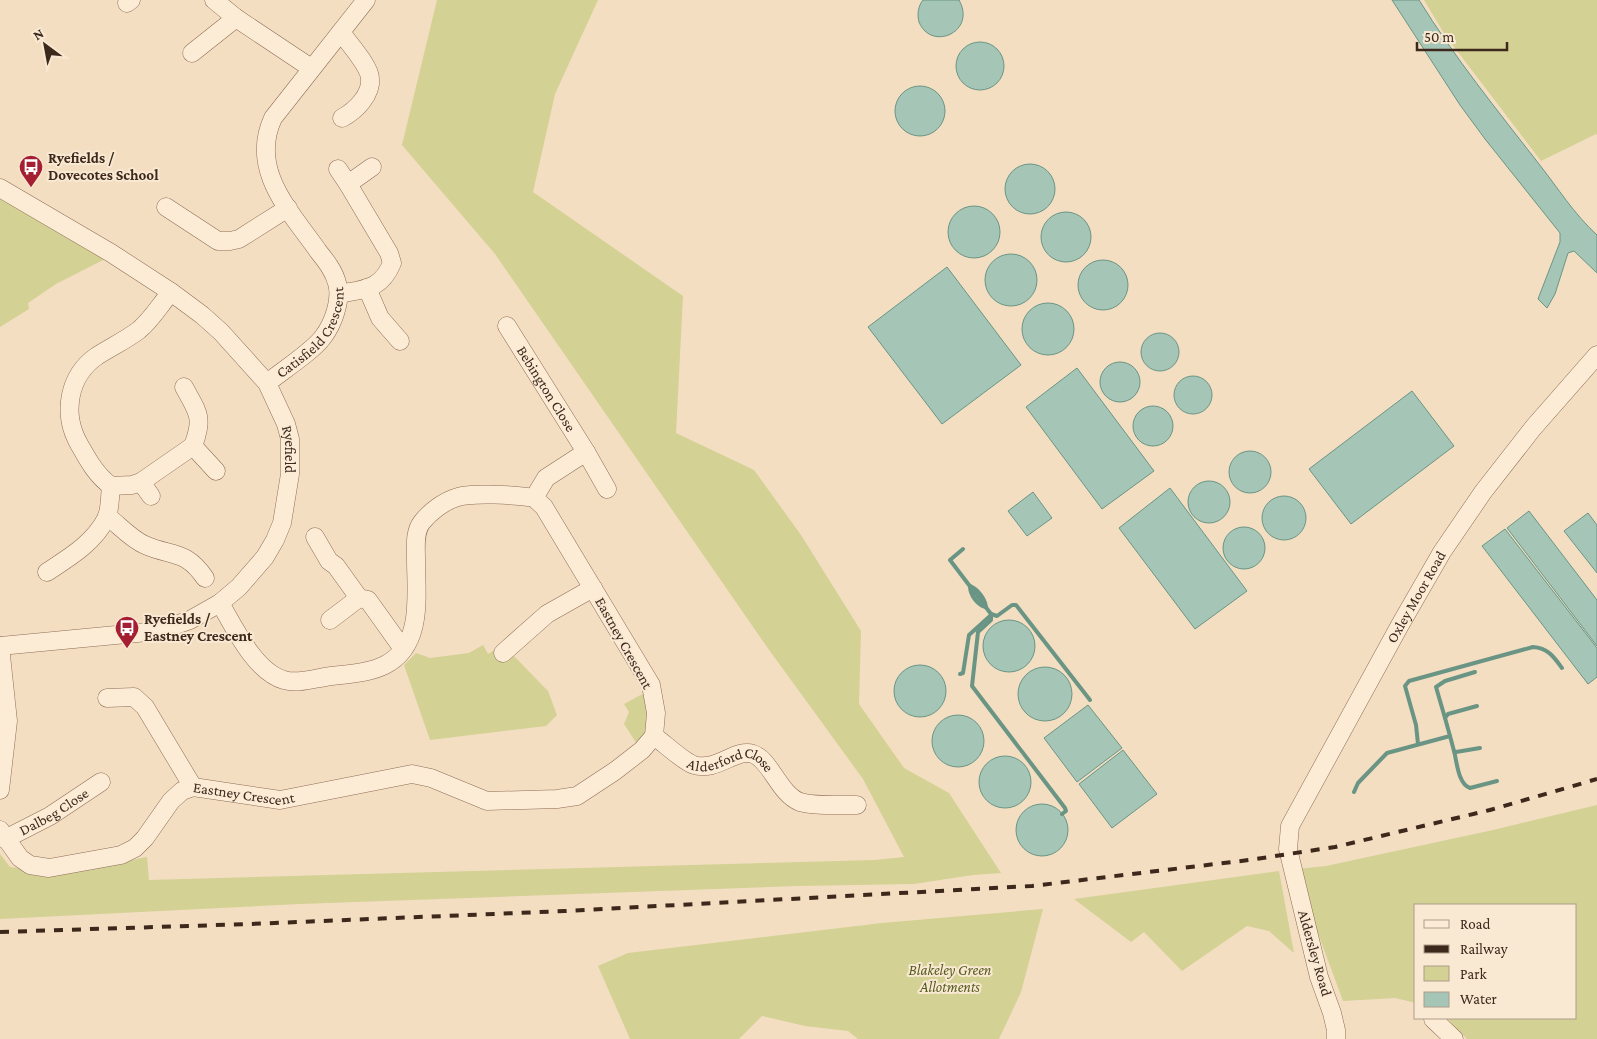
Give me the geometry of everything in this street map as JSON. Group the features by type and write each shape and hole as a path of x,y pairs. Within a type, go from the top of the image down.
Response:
{"street":[{"path":"214,0 236,18 311,68"},
{"name":"Catisfield Crescent","path":"267,383 322,338 336,309 339,294 338,284 330,267 288,208 272,181 265,158 267,130 273,118 311,68 366,0"},
{"path":"192,53 236,18"},
{"path":"342,32 367,69 370,79 364,98 346,111"},
{"path":"339,294 367,288 383,281 392,263 389,253 343,176 372,167"},
{"name":"Ryefield","path":"0,188 111,253 202,314 267,383 286,424 290,439 290,474 282,523 265,557 239,587 220,603 190,620 158,631 0,646"},
{"path":"166,207 218,241 230,242 288,208"},
{"path":"367,288 380,318 400,341"},
{"path":"170,292 139,330 86,365 74,384 70,398 70,424 74,436 96,473 111,486 132,485 146,489 193,446 200,422 198,412 185,386"},
{"name":"Bebington Close","path":"507,326 607,489"},
{"name":"Oxley Moor Road","path":"1292,867 1288,840 1290,826 1296,812 1438,560 1482,492 1532,428 1597,355"},
{"path":"193,446 216,471"},
{"path":"220,603 251,653 266,671 283,680 294,682 362,672 385,665 403,649 412,636 415,620 416,539 421,523 435,509 456,497 482,495 534,498 546,478 586,452"},
{"path":"47,572 82,549 97,531 107,516 111,486"},
{"name":"Eastney Crescent","path":"2,834 20,858 30,865 49,868 121,855 135,848 145,838 171,801 182,791 194,787 280,800 412,774 431,778 487,801 557,799 577,796 615,772 642,750 654,736 656,713 651,686 544,507 534,498"},
{"path":"107,516 144,544 175,549 192,562 205,578"},
{"path":"315,537 329,561 336,566 359,598 368,600 403,649"},
{"path":"503,653 547,614 593,588"},
{"path":"330,620 359,598"},
{"path":"0,646 8,721 1,782"},
{"path":"107,698 134,697 145,707 194,787"},
{"name":"Alderford Close","path":"654,736 693,765 709,767 740,754 753,754 762,760 790,798 802,803 857,805"},
{"name":"Dalbeg Close","path":"2,834 50,816 101,782"},
{"name":"Aldersley Road","path":"1292,867 1320,977 1332,1012 1336,1039"},
{"path":"1433,1019 1454,1039"}],"green space":[{"path":"437,0 598,0 555,94 533,192 683,296 676,433 754,470 801,535 861,631 859,704 904,768 949,793 1001,873 973,875 914,884 798,886 300,904 0,919 0,854 10,867 47,872 80,870 147,857 149,880 875,860 904,857 863,779 767,647 495,254 402,145"},
{"path":"1424,0 1597,0 1597,135 1541,161 1445,35"},
{"path":"0,198 105,259 56,284 28,303 29,309 0,327"},
{"path":"483,645 488,654 503,645 548,691 557,715 546,726 430,740 404,665 416,653 430,658 469,653"},
{"path":"646,692 651,720 647,731 637,744 624,724 629,712 624,704"},
{"path":"1597,805 1597,1039 1467,1039 1448,1019 1577,1019 1577,904 1414,904 1414,1003 1395,998 1343,1001 1305,898 1298,869 1326,866 1493,830"},
{"path":"1279,871 1294,953 1269,931 1247,926 1182,971 1144,932 1131,942 1074,899"},
{"name":"Blakeley Green Allotments","path":"1043,909 1021,992 999,1039 858,1039 848,1031 805,1026 762,1016 739,1039 630,1039 598,966 628,953 882,923"}],"water":[{"path":"923,0 959,0 963,11 962,21 957,29 942,37 933,36 925,31 919,22 918,16"},
{"path":"1392,0 1419,0 1477,84 1574,210 1597,235 1597,273 1574,251 1568,253 1555,294 1547,308 1538,299 1560,242 1560,233 1460,105"},
{"path":"980,42 989,44 997,49 1002,57 1004,66 1002,75 997,83 989,88 980,90 971,88 963,83 958,75 956,66 958,57 963,49 971,44"},
{"path":"915,86 925,86 938,93 945,106 945,116 938,129 925,136 915,136 906,132 899,125 895,116 895,106 899,97 906,90"},
{"path":"1030,164 1040,166 1048,171 1053,179 1055,189 1053,199 1048,207 1040,212 1030,214 1020,212 1012,207 1007,199 1005,189 1007,179 1012,171 1020,166"},
{"path":"974,206 984,208 992,214 998,222 1000,232 998,242 992,250 984,256 974,258 964,256 956,250 950,242 948,232 950,222 956,214 964,208"},
{"path":"1066,212 1075,214 1086,223 1091,237 1089,246 1080,257 1066,262 1057,260 1046,251 1041,237 1043,228 1052,217"},
{"path":"1011,254 1021,256 1029,262 1035,270 1037,280 1035,290 1029,298 1021,304 1011,306 1001,304 993,298 987,290 985,280 987,270 993,262 1001,256"},
{"path":"1103,260 1117,264 1124,271 1128,285 1124,299 1117,306 1103,310 1089,306 1082,299 1078,285 1082,271 1089,264"},
{"path":"947,267 1021,365 942,424 868,327"},
{"path":"1048,303 1058,305 1066,311 1072,319 1074,329 1072,339 1066,347 1058,353 1048,355 1038,353 1030,347 1024,339 1022,329 1024,319 1030,311 1038,305"},
{"path":"1160,333 1173,339 1179,352 1173,365 1160,371 1147,365 1141,352 1147,339"},
{"path":"1120,362 1131,365 1137,371 1140,382 1137,393 1131,399 1120,402 1109,399 1103,393 1100,382 1103,371 1109,365"},
{"path":"1077,368 1154,471 1102,509 1026,407"},
{"path":"1193,376 1207,381 1212,395 1207,409 1193,414 1179,409 1174,395 1179,381"},
{"path":"1412,391 1454,446 1351,524 1309,469"},
{"path":"1149,406 1157,406 1164,409 1170,415 1173,426 1170,437 1164,443 1157,446 1149,446 1142,443 1136,437 1133,430 1133,422 1136,415 1142,409"},
{"path":"1254,451 1262,454 1268,460 1271,472 1268,484 1262,490 1246,493 1238,490 1232,484 1229,468 1232,460 1238,454"},
{"path":"1209,481 1224,487 1230,502 1224,517 1209,523 1194,517 1188,502 1194,487"},
{"path":"1170,488 1247,591 1195,629 1119,528"},
{"path":"1033,492 1052,518 1027,536 1008,511"},
{"path":"1284,496 1296,500 1302,506 1306,518 1302,530 1296,536 1284,540 1272,536 1266,530 1262,518 1266,506 1272,500"},
{"path":"1529,511 1597,600 1597,646 1507,528"},
{"path":"1588,513 1597,525 1597,573 1564,531"},
{"path":"1240,527 1248,527 1259,533 1265,548 1259,563 1248,569 1240,569 1229,563 1223,552 1223,544 1229,533"},
{"path":"1505,529 1597,648 1597,677 1588,684 1482,546"},
{"path":"1004,620 1014,620 1028,627 1035,641 1035,651 1028,665 1014,672 1004,672 994,668 987,661 983,651 983,641 987,631 994,624"},
{"path":"915,665 925,665 939,672 946,686 946,696 939,710 925,717 915,717 905,713 898,706 894,696 894,686 898,676 905,669"},
{"path":"1045,667 1055,669 1064,675 1070,684 1072,694 1070,704 1064,713 1055,719 1045,721 1035,719 1026,713 1020,704 1018,694 1020,684 1026,675 1035,669"},
{"path":"1088,705 1122,748 1077,782 1044,738"},
{"path":"958,715 972,719 980,727 984,741 980,755 972,763 958,767 944,763 936,755 932,741 936,727 944,719"},
{"path":"1123,750 1157,794 1112,828 1079,784"},
{"path":"1005,756 1019,760 1027,768 1031,782 1027,796 1019,804 1005,808 991,804 983,796 979,782 983,768 991,760"},
{"path":"1037,804 1047,804 1061,811 1068,825 1068,835 1061,849 1047,856 1037,856 1027,852 1020,845 1016,835 1016,825 1020,815 1027,808"}],"waterway":[{"path":"963,549 950,560 991,614 997,616 1012,605 1016,605 1090,700"},
{"path":"970,586 974,599 985,607"},
{"path":"970,586 981,595 986,607"},
{"path":"991,614 991,620 978,632 972,686 1065,808 1066,811 1062,814"},
{"path":"960,674 963,673 969,635 990,616"},
{"path":"1418,744 1416,725 1405,686 1409,681 1533,647 1547,651 1562,668"},
{"path":"1445,718 1436,687 1445,681 1475,672"},
{"path":"1354,792 1358,783 1387,753 1450,736 1445,718 1448,714 1477,706"},
{"path":"1450,736 1454,751 1456,752 1480,748"},
{"path":"1454,751 1460,777 1466,786 1470,788 1497,781"}],"railway":[{"path":"0,932 565,911 1032,886 1249,860 1335,847 1490,810 1597,779"}],"place":[{"name":"Ryefields / Dovecotes School","path":"31,188"},
{"name":"Ryefields / Eastney Crescent","path":"127,649"}]}
